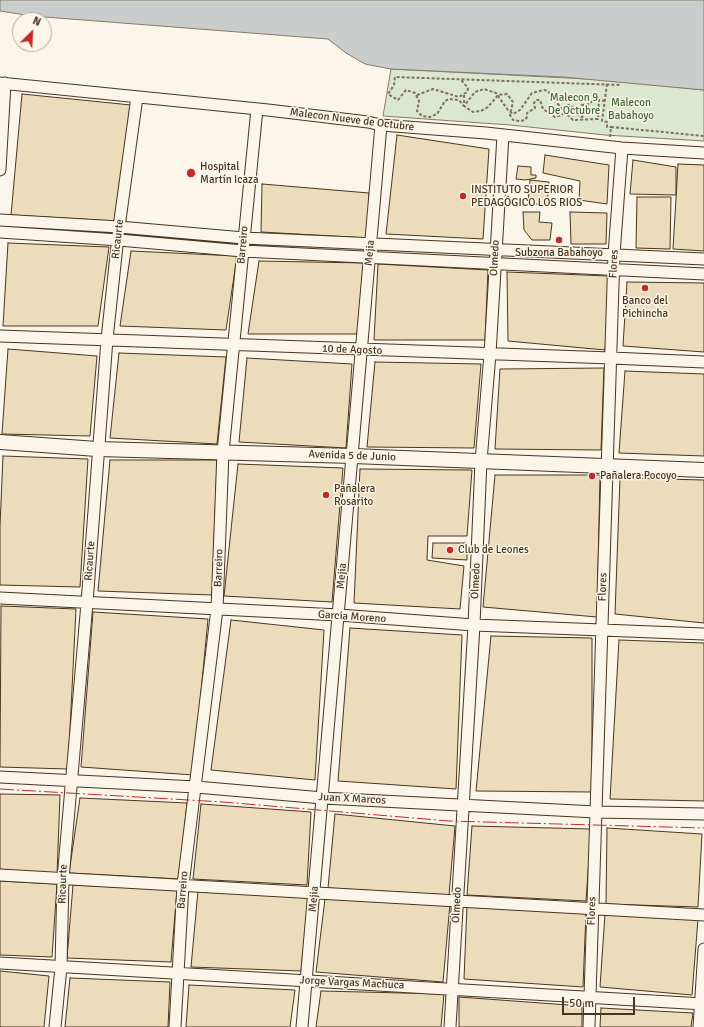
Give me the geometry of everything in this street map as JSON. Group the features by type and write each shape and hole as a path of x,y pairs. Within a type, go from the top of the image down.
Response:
{"main road":[{"name":"Avenida 5 de Junio","path":"0,442 98,449 353,456 704,470"}],"street":[{"name":"Malecon Nueve de Octubre","path":"2,83 257,109 368,122 381,125 503,135 622,148 704,153"},
{"path":"0,170 2,83"},
{"name":"Ricaurte","path":"55,1027 61,967 63,879 70,780 87,603 107,340 119,240 119,227 137,97"},
{"name":"Barreiro","path":"175,1027 183,885 217,609 223,452 232,345 257,109"},
{"name":"Mejia","path":"302,1027 381,125"},
{"name":"Olmedo","path":"450,1027 474,625 480,461 490,354 503,135"},
{"name":"Flores","path":"588,1027 614,254 622,148"},
{"path":"0,220 119,227 244,238 371,242 704,259"},
{"path":"0,232 119,240 243,251 370,256 704,274"},
{"name":"10 de Agosto","path":"0,336 704,362"},
{"name":"Garcia Moreno","path":"0,598 339,615 474,625 704,634"},
{"name":"Juan X Marcos","path":"0,777 196,787 323,798 596,812 704,814"},
{"path":"0,875 704,915"},
{"path":"699,1027 702,1004 704,949"},
{"name":"Jorge Vargas Machuca","path":"0,963 702,1004"}],"path":[{"path":"510,113 513,102 510,96 502,94 498,95 488,107 481,111 473,112 464,106 459,100 450,99 445,101 434,117 422,116 417,111 419,101 417,94 412,91 406,90 398,100 388,94 394,85 395,77 620,85"},
{"path":"461,79 468,88 464,95 464,106"},
{"path":"607,84 602,121 607,122 607,127 704,136"},
{"path":"417,94 432,90 459,97 464,95"},
{"path":"464,106 475,92 480,90 491,91 498,95 513,120 525,120 527,113 535,108 534,103 538,100 543,109 555,117 564,112 568,104 571,105 576,114 584,117 585,111 581,108 582,105 589,104 594,100 605,101"},
{"path":"510,113 517,113 532,93 544,90 548,91 564,112 573,120 598,119 599,100"},
{"path":"608,146 611,128"}],"green space":[{"name":"Malecon 9 De Octubre","path":"391,69 607,80 704,90 704,141 605,135 510,125 383,116"}],"shaded area":[{"path":"0,0 704,0 704,90 563,77 391,69 365,64 346,53 328,39 52,18 52,12 12,13 0,11"}],"building":[{"path":"22,94 131,105 115,221 11,215"},
{"path":"397,135 489,149 483,239 386,234"},
{"path":"545,155 609,165 607,204 579,200 580,181 543,173"},
{"path":"633,160 676,167 676,195 630,194"},
{"path":"678,164 704,165 704,251 673,249"},
{"path":"518,166 531,167 531,175 536,175 536,178 525,180 516,179"},
{"path":"530,180 549,182 547,205 528,203"},
{"path":"262,184 369,193 368,238 261,232"},
{"path":"637,197 671,197 670,249 636,248"},
{"path":"523,212 540,212 539,222 552,223 550,240 532,240 524,230"},
{"path":"570,212 607,213 606,244 571,244"},
{"path":"8,243 109,247 98,326 3,326"},
{"path":"131,251 237,256 226,330 120,326"},
{"path":"259,261 364,263 357,334 248,334"},
{"path":"378,264 488,270 485,340 374,340"},
{"path":"507,272 609,276 605,350 508,341"},
{"path":"627,282 704,283 704,352 623,346"},
{"path":"8,349 97,356 90,436 2,434"},
{"path":"119,353 226,357 217,444 110,438"},
{"path":"247,358 352,364 346,448 239,442"},
{"path":"375,362 481,364 474,448 367,447"},
{"path":"604,368 601,450 495,449 500,369"},
{"path":"625,371 704,374 704,456 619,453"},
{"path":"3,456 88,459 80,587 0,585 0,526"},
{"path":"110,460 217,460 212,595 98,591"},
{"path":"238,464 343,468 332,602 224,596"},
{"path":"360,469 472,470 467,536 428,536 427,560 464,566 460,609 354,603"},
{"path":"495,475 600,475 597,617 483,607"},
{"path":"620,478 704,480 704,623 615,614"},
{"name":"Club de Leones","path":"433,543 467,543 467,560 432,558"},
{"path":"1,606 76,609 68,769 0,767"},
{"path":"93,612 208,619 193,775 81,767"},
{"path":"231,620 324,630 315,780 211,770"},
{"path":"350,628 462,635 456,789 338,781"},
{"path":"491,636 592,638 592,792 476,791"},
{"path":"619,640 704,643 704,801 610,799"},
{"path":"0,794 60,795 57,875 0,870"},
{"path":"80,798 187,803 179,879 69,873"},
{"path":"201,804 311,812 307,885 193,879"},
{"path":"335,814 455,826 449,895 328,888"},
{"path":"472,826 591,829 586,901 467,895"},
{"path":"607,828 702,834 698,907 606,904"},
{"path":"0,881 57,884 52,957 0,955"},
{"path":"73,885 177,890 171,962 67,958"},
{"path":"198,891 309,895 301,971 191,967"},
{"path":"325,899 450,904 443,982 316,972"},
{"path":"467,905 586,912 583,987 464,979"},
{"path":"605,914 698,919 692,995 600,987"},
{"path":"0,971 49,976 44,1027 0,1027"},
{"path":"70,978 170,982 168,1027 65,1027"},
{"path":"189,985 295,990 290,1027 186,1027"},
{"path":"321,991 444,994 441,1027 316,1027"},
{"path":"459,997 582,1006 582,1027 459,1027"},
{"path":"601,1008 693,1013 691,1027 600,1027"}],"power":[{"path":"0,789 223,802 449,821 704,828"}],"place":[{"name":"Hospital Martín Icaza","path":"191,173"},
{"name":"INSTITUTO SUPERIOR PEDAGÓGICO LOS RIOS","path":"463,196"},
{"name":"Subzona Babahoyo","path":"559,240"},
{"name":"Banco del Pichincha","path":"645,288"},
{"name":"Pañalera Pocoyo","path":"592,476"},
{"name":"Pañalera Rosarito","path":"326,495"},
{"name":"Club de Leones","path":"450,550"}],"park label":[{"name":"Malecon Babahoyo","path":"631,109"}]}
